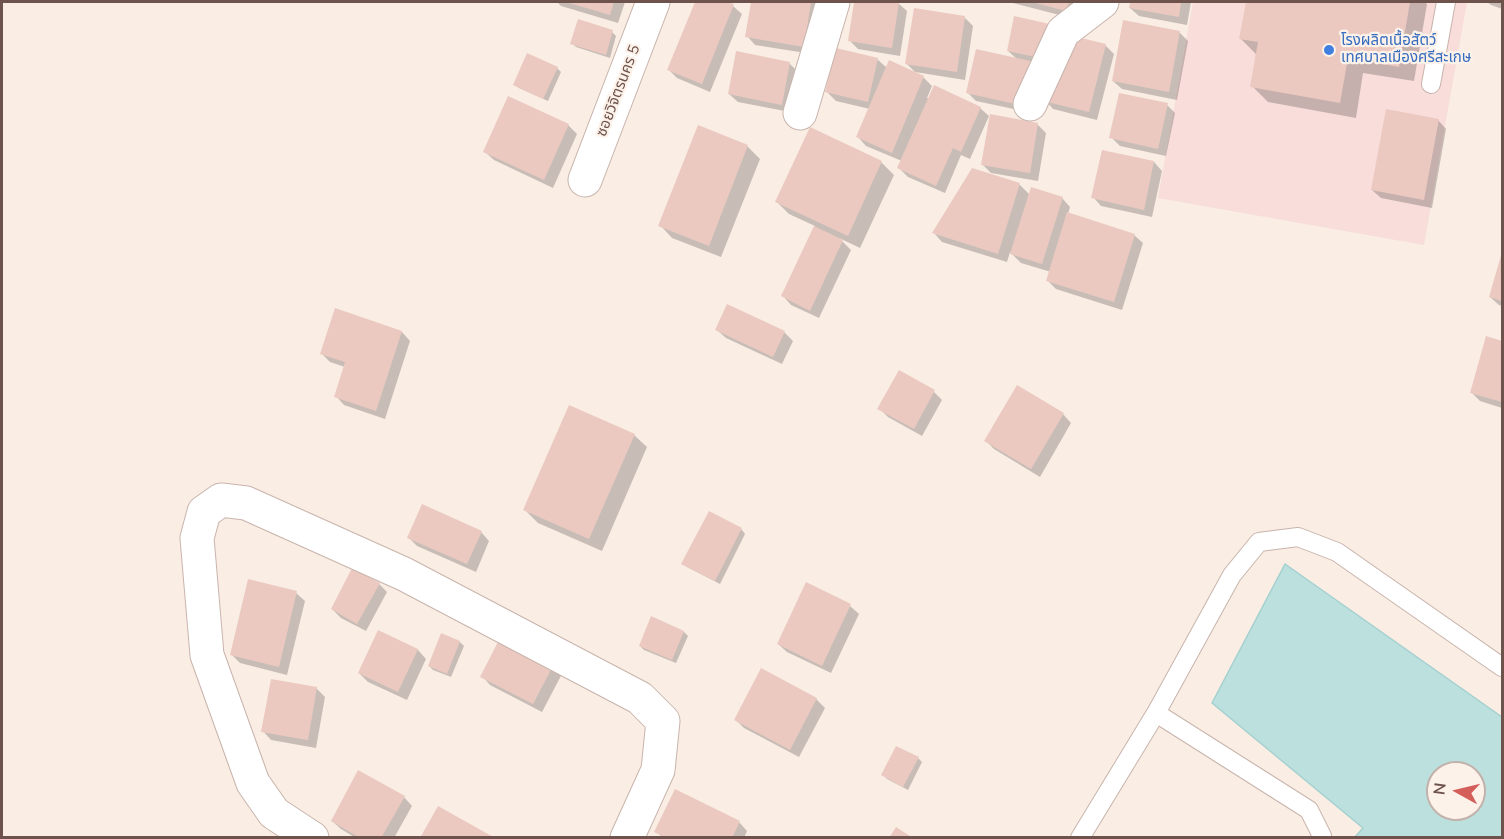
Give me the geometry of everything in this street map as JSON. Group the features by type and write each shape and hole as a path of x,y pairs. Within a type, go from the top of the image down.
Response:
{"street":[{"name":"ซอยวิจิตรนคร 5","path":"585,180 653,2"},
{"path":"800,113 833,2"},
{"path":"1030,104 1063,32 1102,2"},
{"path":"312,837 274,813 253,783 207,655 197,537 204,512 221,500 246,503 404,574 640,699 663,721 658,770 627,837"}],"lane":[{"path":"1431,84 1446,2"},
{"path":"1080,837 1156,713 1232,575 1259,542 1298,537 1337,552 1503,667"},
{"path":"1156,713 1309,810 1322,837"}],"shaded area":[{"path":"1193,2 1467,2 1424,245 1158,198"}],"water":[{"path":"1285,564 1502,717 1502,837 1355,837 1363,828 1212,703"}],"building":[{"path":"566,2 614,2 610,15"},
{"path":"695,2 734,4 702,84 667,70"},
{"path":"751,2 811,2 804,47 745,37"},
{"path":"854,2 899,2 892,48 848,41"},
{"path":"1032,2 1069,2 1066,11"},
{"path":"1130,2 1181,2 1179,17 1129,8"},
{"name":"โรงผลิตเนื้อสัตว์ เทศบาลเมืองศรีสะเกษ","path":"1246,2 1410,2 1399,67 1348,58 1340,103 1250,87 1258,42 1239,39"},
{"path":"914,8 965,16 957,72 905,64"},
{"path":"1014,16 1054,25 1046,59 1007,51"},
{"path":"578,19 613,30 606,55 570,44"},
{"path":"1123,20 1180,31 1169,92 1112,81"},
{"path":"1069,35 1106,44 1089,112 1043,101"},
{"path":"836,48 878,58 868,102 825,92"},
{"path":"976,49 1030,61 1020,105 966,93"},
{"path":"736,51 790,62 782,105 728,94"},
{"path":"527,53 558,67 543,99 513,85"},
{"path":"889,60 924,76 892,153 856,137"},
{"path":"934,85 981,107 961,152 953,148 936,186 897,168"},
{"path":"1119,93 1168,103 1158,149 1109,138"},
{"path":"508,96 569,124 544,180 483,152"},
{"path":"1386,109 1439,119 1424,200 1371,190"},
{"path":"990,114 1038,123 1030,173 981,165"},
{"path":"698,125 748,145 709,246 658,226"},
{"path":"810,127 882,161 848,236 775,202"},
{"path":"1102,150 1154,161 1144,210 1091,198"},
{"path":"972,168 1020,183 998,254 932,233"},
{"path":"1031,187 1063,197 1042,264 1010,254"},
{"path":"1067,212 1135,234 1114,302 1046,281"},
{"path":"814,226 843,240 810,311 781,296"},
{"path":"1502,252 1502,301 1489,297"},
{"path":"727,304 785,331 773,357 715,330"},
{"path":"335,308 402,331 376,411 334,397 345,362 320,354"},
{"path":"1486,336 1502,341 1502,402 1470,393"},
{"path":"899,370 935,390 914,429 877,409"},
{"path":"1017,385 1064,413 1031,469 984,441"},
{"path":"569,405 635,434 589,539 523,510"},
{"path":"422,504 482,531 467,564 407,538"},
{"path":"709,511 742,528 715,581 681,564"},
{"path":"352,568 380,583 357,624 331,609"},
{"path":"248,579 297,591 279,667 230,655"},
{"path":"806,582 851,604 822,666 777,644"},
{"path":"651,616 684,631 672,660 639,646"},
{"path":"378,630 418,649 398,692 358,673"},
{"path":"441,633 460,641 447,674 428,666"},
{"path":"502,634 555,662 533,704 480,677"},
{"path":"761,668 817,698 790,750 734,720"},
{"path":"271,679 317,687 308,740 261,732"},
{"path":"896,746 919,757 903,787 881,775"},
{"path":"358,770 405,796 381,838 360,838 331,821"},
{"path":"675,789 740,821 732,838 667,838 654,832"},
{"path":"438,806 495,838 420,838"},
{"path":"896,827 913,838 889,838"}],"place":[{"name":"โรงผลิตเนื้อสัตว์ เทศบาลเมืองศรีสะเกษ","path":"1329,50"}]}
